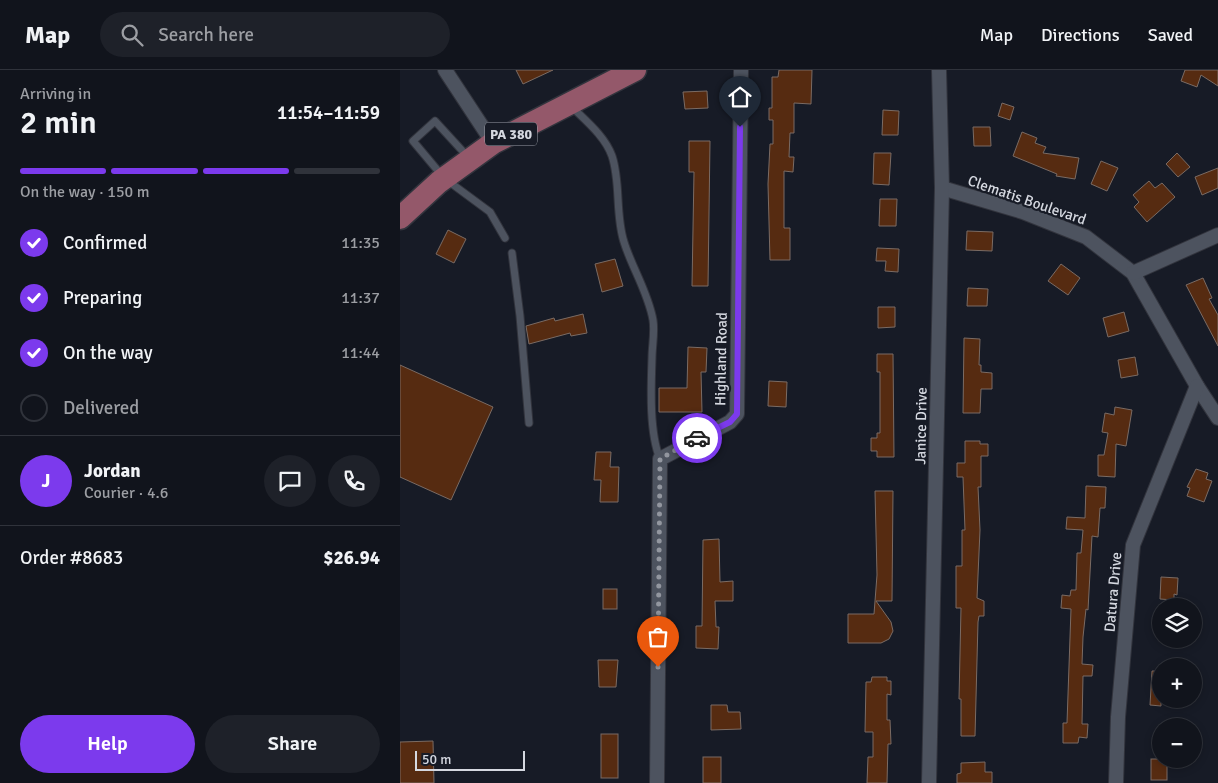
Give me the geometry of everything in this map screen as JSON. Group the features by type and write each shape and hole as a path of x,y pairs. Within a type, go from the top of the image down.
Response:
{"main road":[{"name":"PA 380","path":"400,218 444,178 493,143 635,70"}],"street":[{"name":"Highland Road","path":"660,459 730,422 737,414 741,70"},
{"name":"Janice Drive","path":"929,783 942,188 939,70"},
{"path":"450,72 493,143"},
{"name":"Clematis Boulevard","path":"942,188 1023,212 1086,237 1133,273 1197,386 1218,418"},
{"path":"1133,273 1218,235"},
{"name":"Datura Drive","path":"1116,783 1118,717 1134,545 1197,386"},
{"path":"657,783 660,459"}],"lane":[{"path":"569,104 596,131 612,155 618,222 653,321 654,446 660,459"},
{"path":"469,159 435,121 413,141 444,178 490,212 505,238"},
{"path":"512,253 520,316 529,423"}],"building":[{"path":"516,70 553,70 523,84"},
{"path":"779,70 812,70 811,104 794,103 794,133 790,133 789,157 794,157 793,172 784,171 784,228 790,228 790,260 770,260 768,184 770,144 773,144 773,120 769,120 769,108 772,108 772,77 778,77"},
{"path":"1185,70 1218,70 1218,86 1201,75 1197,87 1181,81"},
{"path":"707,91 708,108 685,109 683,92"},
{"path":"1002,103 1014,107 1010,120 998,116"},
{"path":"883,110 899,111 898,135 882,135"},
{"path":"973,127 990,127 991,146 974,146"},
{"path":"1022,132 1037,138 1035,143 1046,147 1043,153 1079,158 1075,179 1056,176 1057,174 1013,156"},
{"path":"689,141 710,141 708,286 692,286 694,172 689,172"},
{"path":"874,153 891,153 889,185 873,184"},
{"path":"1177,153 1190,167 1178,177 1166,164"},
{"path":"1101,161 1118,168 1107,191 1091,184"},
{"path":"1218,168 1218,188 1202,195 1195,177"},
{"path":"1149,181 1155,188 1162,183 1175,197 1147,222 1134,207 1139,202 1133,195"},
{"path":"880,199 897,199 896,226 879,226"},
{"path":"448,230 466,239 454,263 436,254"},
{"path":"967,231 993,232 992,251 966,250"},
{"path":"877,248 899,249 898,272 885,271 886,261 876,261"},
{"path":"615,259 623,286 602,292 595,264"},
{"path":"1061,264 1080,278 1068,295 1048,281"},
{"path":"1203,278 1212,298 1209,299 1218,315 1218,346 1186,285"},
{"path":"968,288 988,289 987,306 967,306"},
{"path":"878,307 895,307 895,327 878,328"},
{"path":"1124,312 1129,331 1108,337 1103,318"},
{"path":"583,314 587,333 571,336 570,333 529,344 526,326 554,318 555,321"},
{"path":"964,338 980,339 979,365 981,365 981,372 992,373 992,389 981,389 980,413 963,413"},
{"path":"688,347 707,348 706,372 701,372 702,412 659,412 659,388 687,388"},
{"path":"877,354 893,354 894,457 877,457 877,451 871,451 871,438 877,438 877,433 880,433 880,372 877,372"},
{"path":"1135,357 1138,375 1121,378 1118,360"},
{"path":"400,365 493,407 451,500 400,477"},
{"path":"769,381 787,382 786,407 768,406"},
{"path":"1115,407 1132,410 1126,446 1116,444 1115,477 1098,476 1098,455 1104,455 1108,433 1102,432 1105,413 1114,415"},
{"path":"965,441 980,441 980,444 988,444 988,456 981,456 981,487 978,487 980,530 977,598 984,601 984,616 979,616 978,622 975,736 961,736 961,699 959,699 961,608 956,608 956,566 962,566 962,530 965,530 963,477 957,477 957,463 965,463"},
{"path":"596,452 611,452 610,467 619,467 618,502 600,502 601,480 594,480"},
{"path":"1196,469 1208,473 1206,479 1212,481 1204,502 1187,496 1190,488 1187,487"},
{"path":"1086,486 1106,487 1105,508 1100,508 1098,537 1092,536 1088,610 1086,609 1083,637 1082,664 1093,665 1092,676 1083,676 1082,724 1088,724 1087,738 1079,737 1078,743 1063,743 1063,723 1067,723 1071,609 1061,608 1062,595 1070,596 1071,590 1076,590 1077,553 1081,553 1083,530 1066,529 1067,517 1085,518"},
{"path":"875,491 893,491 892,601 876,601 891,622 893,631 889,639 881,643 848,643 848,614 874,614 877,575"},
{"path":"719,539 720,582 733,581 733,601 715,601 716,627 719,627 718,649 696,648 696,626 702,626 703,540"},
{"path":"1161,577 1178,578 1177,595 1174,594 1174,598 1160,598"},
{"path":"603,589 617,589 617,609 603,609"},
{"path":"598,660 618,660 616,687 599,687"},
{"path":"1152,671 1152,705 1150,705"},
{"path":"872,677 887,677 887,681 891,681 891,695 887,694 887,720 890,720 891,744 888,744 887,783 867,783 868,757 873,757 873,732 865,732 866,682 871,682"},
{"path":"711,705 727,705 728,712 740,712 741,729 711,730"},
{"path":"601,734 618,734 618,778 601,778"},
{"path":"433,741 434,783 400,783 400,742"},
{"path":"703,757 721,757 721,783 703,783"},
{"path":"1152,759 1152,768 1167,768 1167,780 1151,780"},
{"path":"985,762 985,772 992,772 992,783 957,783 957,774 961,773 961,763"}],"way so far":[{"path":"658,667 660,459 697,438"}],"route":[{"path":"697,438 730,422 737,414 740,127"}]}
